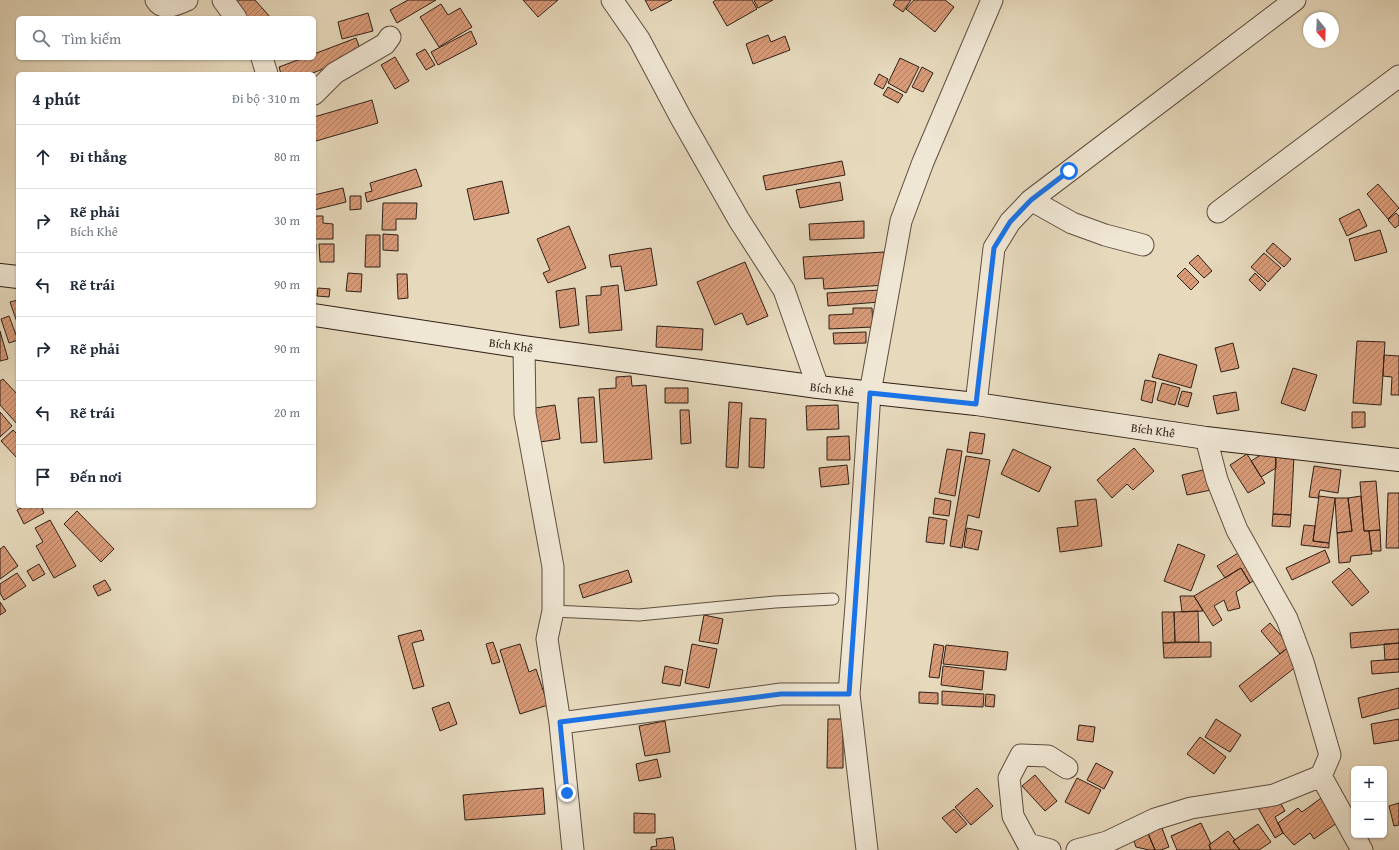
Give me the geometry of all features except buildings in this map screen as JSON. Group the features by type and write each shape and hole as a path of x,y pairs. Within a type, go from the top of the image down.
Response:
{"main road":[{"path":"0,275 16,277"},
{"name":"Bích Khê","path":"316,315 524,347 818,387 976,404 1206,438 1399,460"}],"street":[{"path":"156,0 163,7 187,0"},
{"path":"223,0 235,16"},
{"path":"612,0 639,39 738,220 784,290 818,387"},
{"path":"867,850 849,694 870,393 901,221 923,162 992,0"},
{"path":"976,404 994,248 1010,222 1031,200 1295,0"},
{"path":"316,92 335,73 385,44 390,37"},
{"path":"263,60 266,72"},
{"path":"1218,212 1399,76"},
{"path":"1031,200 1072,223 1105,235 1143,245"},
{"path":"524,347 525,414 553,567 553,610 547,639 560,722 573,850"},
{"path":"1077,850 1107,842 1155,819 1191,808 1274,795 1321,776 1330,755 1303,662 1287,619 1237,530 1217,480 1206,438"},
{"path":"560,722 781,694 849,694"},
{"path":"1050,850 1028,844 1013,816 1008,778 1021,755 1048,756 1067,768"},
{"path":"1321,776 1362,850"}],"lane":[{"path":"553,610 639,615 775,602 832,599"}],"route":[{"path":"567,793 560,722 781,694 849,694 870,393 976,404 994,248 1010,222 1031,200 1069,171"}]}
